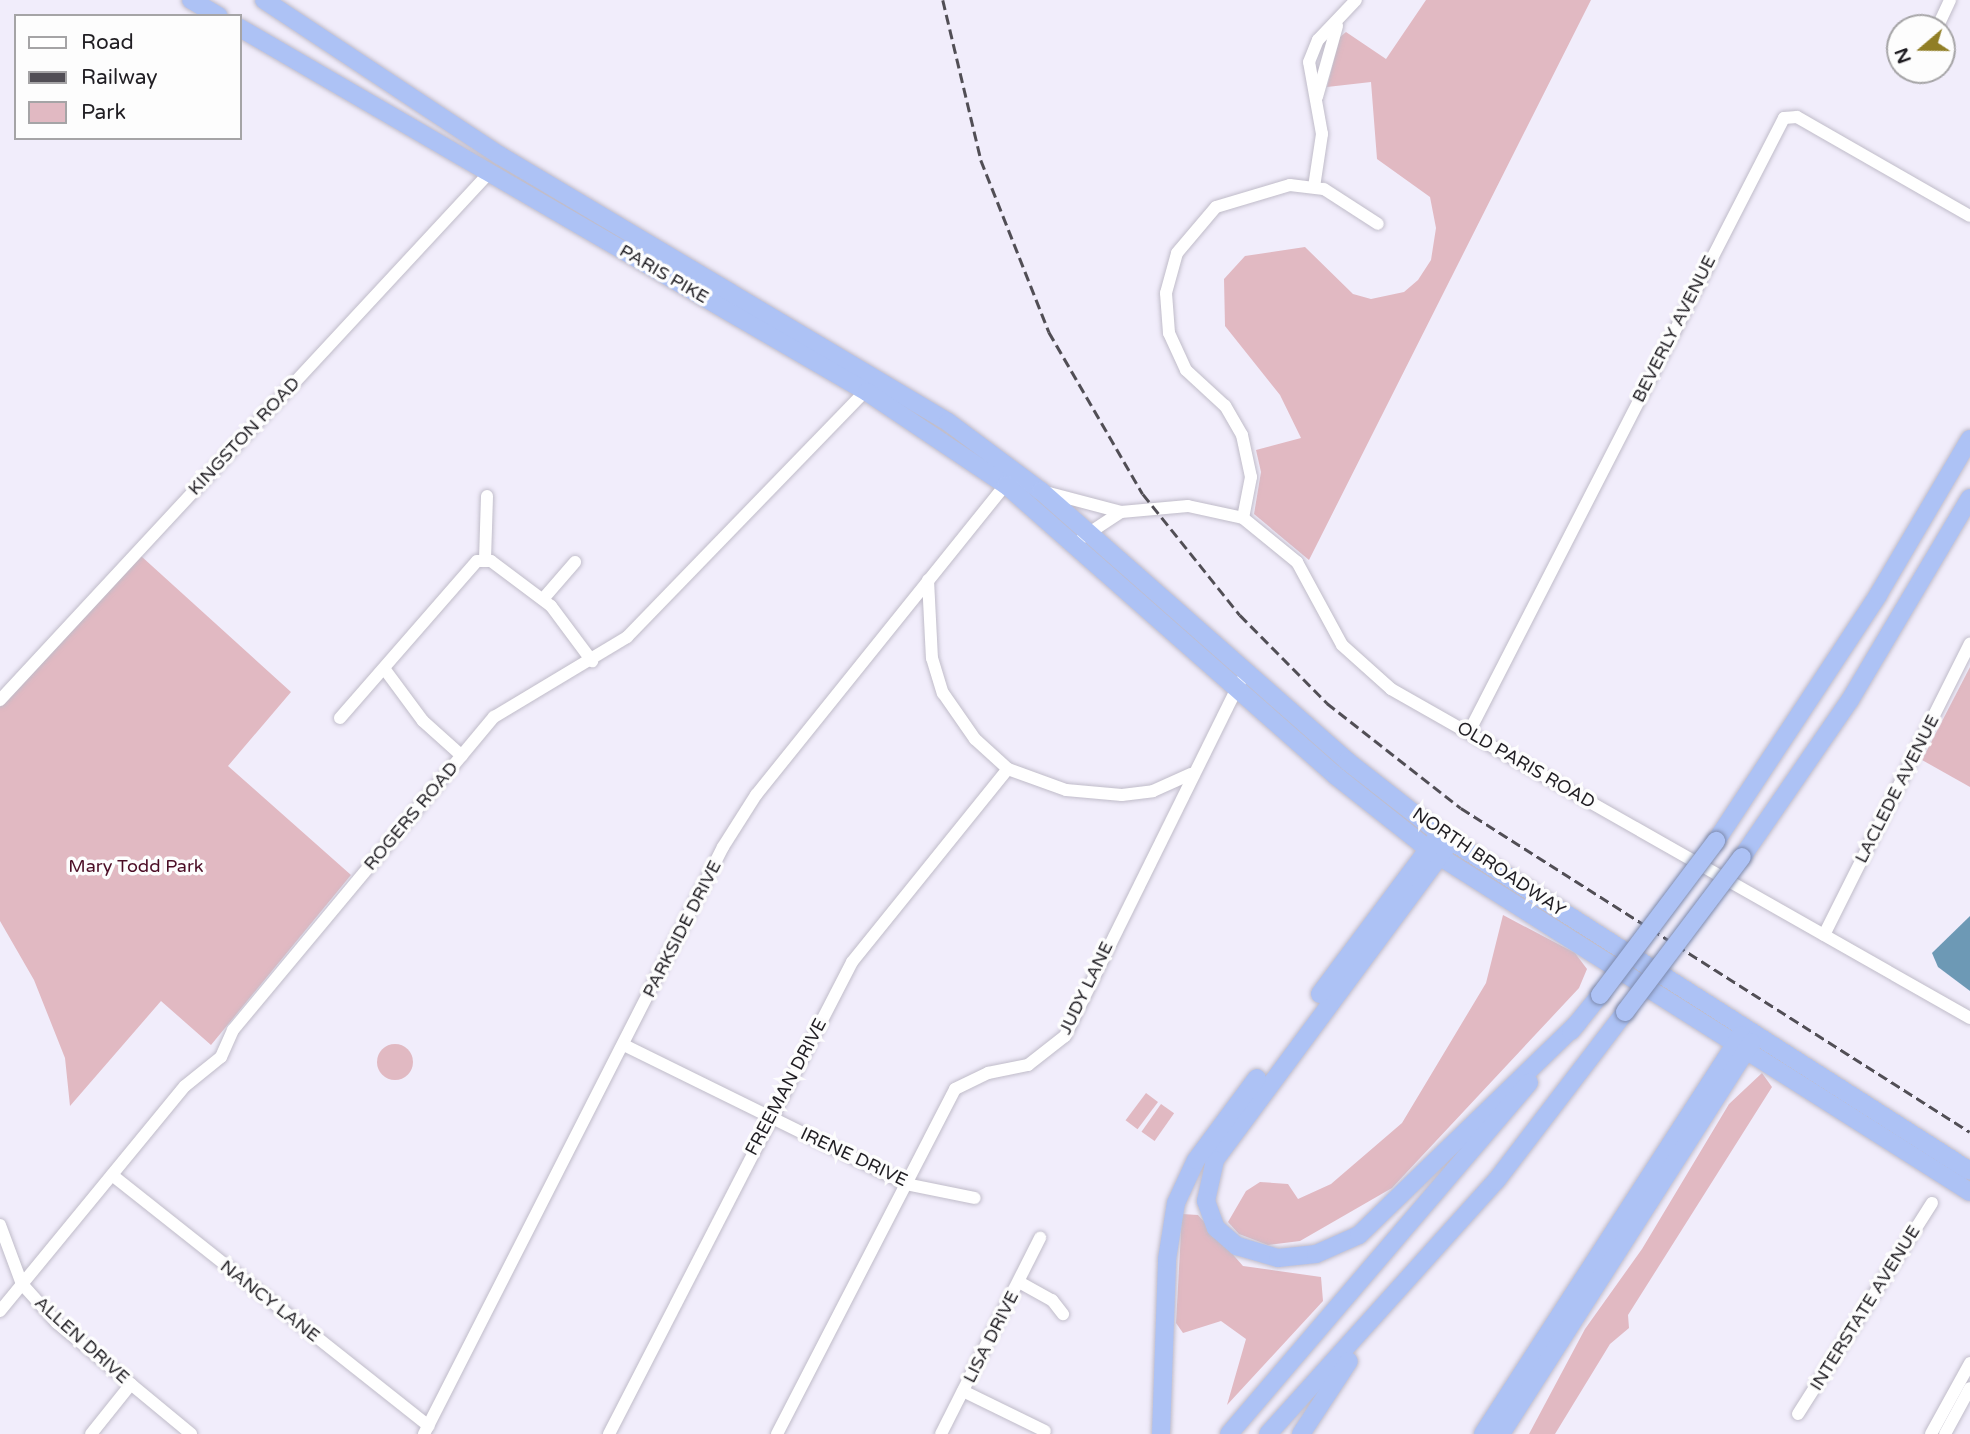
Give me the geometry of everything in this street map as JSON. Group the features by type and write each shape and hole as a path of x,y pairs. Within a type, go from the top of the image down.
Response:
{"highway":[{"path":"191,0 216,14"},
{"name":"PARIS PIKE","path":"264,0 499,155 871,385 1011,478 1073,543"},
{"name":"PARIS PIKE","path":"242,29 489,173 871,385"},
{"path":"489,173 499,155"},
{"path":"1229,1434 1578,1023 1716,841 1878,595 1970,439"},
{"name":"NORTH BROADWAY","path":"1011,478 1041,491 1249,673 1446,837 1970,1171"},
{"path":"1268,1434 1399,1292 1496,1181 1742,857 1850,700 1970,498"},
{"name":"NORTH BROADWAY","path":"1073,543 1234,688 1434,853 1970,1192"},
{"path":"1161,1434 1167,1259 1185,1181 1446,837"},
{"path":"1434,853 1215,1160 1206,1201 1216,1228 1237,1246 1278,1258 1316,1254 1359,1235 1578,1023"},
{"path":"1501,1434 1751,1032"},
{"path":"1483,1434 1741,1048"},
{"path":"1301,1434 1399,1292"}],"street":[{"path":"1314,187 1322,134 1317,97 1309,76 1312,49 1337,26 1356,0"},
{"path":"1317,97 1337,26"},
{"name":"BEVERLY AVENUE","path":"1469,732 1783,118 1797,117 1970,216"},
{"name":"KINGSTON ROAD","path":"0,700 489,173"},
{"path":"1243,518 1251,477 1247,449 1230,414 1192,378 1173,347 1166,320 1168,279 1189,232 1216,207 1257,190 1314,187 1342,197 1378,224"},
{"name":"ROGERS ROAD","path":"0,1311 185,1086 221,1057 233,1030 502,710 592,661 627,637 871,385"},
{"name":"PARKSIDE DRIVE","path":"426,1430 756,795 1011,478"},
{"name":"OLD PARIS ROAD","path":"1041,491 1121,512 1188,506 1243,518 1297,562 1357,663 1469,732 1970,1018"},
{"path":"340,718 386,671 485,560 487,496"},
{"path":"1073,543 1102,508"},
{"path":"1110,550 1109,527 1121,512"},
{"name":"OLD PARIS ROAD","path":"1086,529 1121,512"},
{"path":"485,560 543,599 570,624 592,661"},
{"path":"543,599 575,562"},
{"path":"928,580 928,625 948,701 975,739 1008,769 1066,790 1122,795 1153,791 1191,773"},
{"path":"898,618 914,615 928,625"},
{"name":"LACLEDE AVENUE","path":"1824,935 1970,643"},
{"path":"386,671 424,722 462,755"},
{"name":"JUDY LANE","path":"777,1434 955,1089 988,1073 1028,1065 1065,1036 1234,688 1249,673"},
{"name":"FREEMAN DRIVE","path":"609,1434 769,1117 852,962 1008,769"},
{"name":"IRENE DRIVE","path":"624,1045 906,1184 975,1198"},
{"name":"NANCY LANE","path":"111,1175 426,1430"},
{"name":"INTERSTATE AVENUE","path":"1798,1414 1932,1203"},
{"name":"ALLEN DRIVE","path":"0,1225 22,1284 131,1384 191,1434"},
{"name":"LISA DRIVE","path":"941,1434 1040,1238"},
{"path":"1019,1282 1052,1300 1063,1314"},
{"path":"1931,1434 1970,1363"},
{"path":"91,1434 131,1384"},
{"path":"1945,1434 1970,1388"},
{"path":"963,1391 1045,1431"}],"green space":[{"path":"1426,0 1591,0 1309,560 1254,514 1261,472 1256,450 1301,438 1280,395 1225,326 1224,279 1245,256 1305,247 1353,294 1371,299 1404,292 1418,280 1431,260 1436,228 1430,197 1377,159 1371,82 1327,87 1340,37 1346,32 1386,59"},
{"name":"Mary Todd Park","path":"141,556 291,692 228,766 351,875 211,1045 161,1001 70,1106 65,1058 34,980 0,921 0,707"},
{"path":"1970,667 1970,787 1922,760"},
{"path":"1503,915 1575,953 1587,969 1579,988 1392,1188 1300,1241 1268,1245 1239,1234 1228,1222 1246,1191 1260,1182 1288,1184 1298,1199 1331,1184 1402,1123 1486,983"},
{"path":"395,1044 408,1049 413,1062 408,1075 395,1080 382,1075 377,1062 382,1049"},
{"path":"1762,1073 1772,1087 1628,1315 1629,1328 1610,1344 1555,1434 1529,1434 1585,1329 1642,1249 1729,1104"},
{"path":"1146,1093 1158,1102 1138,1129 1126,1120"},
{"path":"1161,1104 1174,1113 1155,1141 1141,1132"},
{"path":"1182,1214 1198,1215 1243,1266 1321,1277 1323,1301 1227,1405 1246,1339 1221,1321 1183,1333 1176,1323"}],"water":[{"path":"1970,916 1970,991 1938,967 1932,953"}],"railway":[{"path":"943,0 981,160 1049,332 1143,494 1240,615 1327,703 1461,808 1970,1132"}]}
